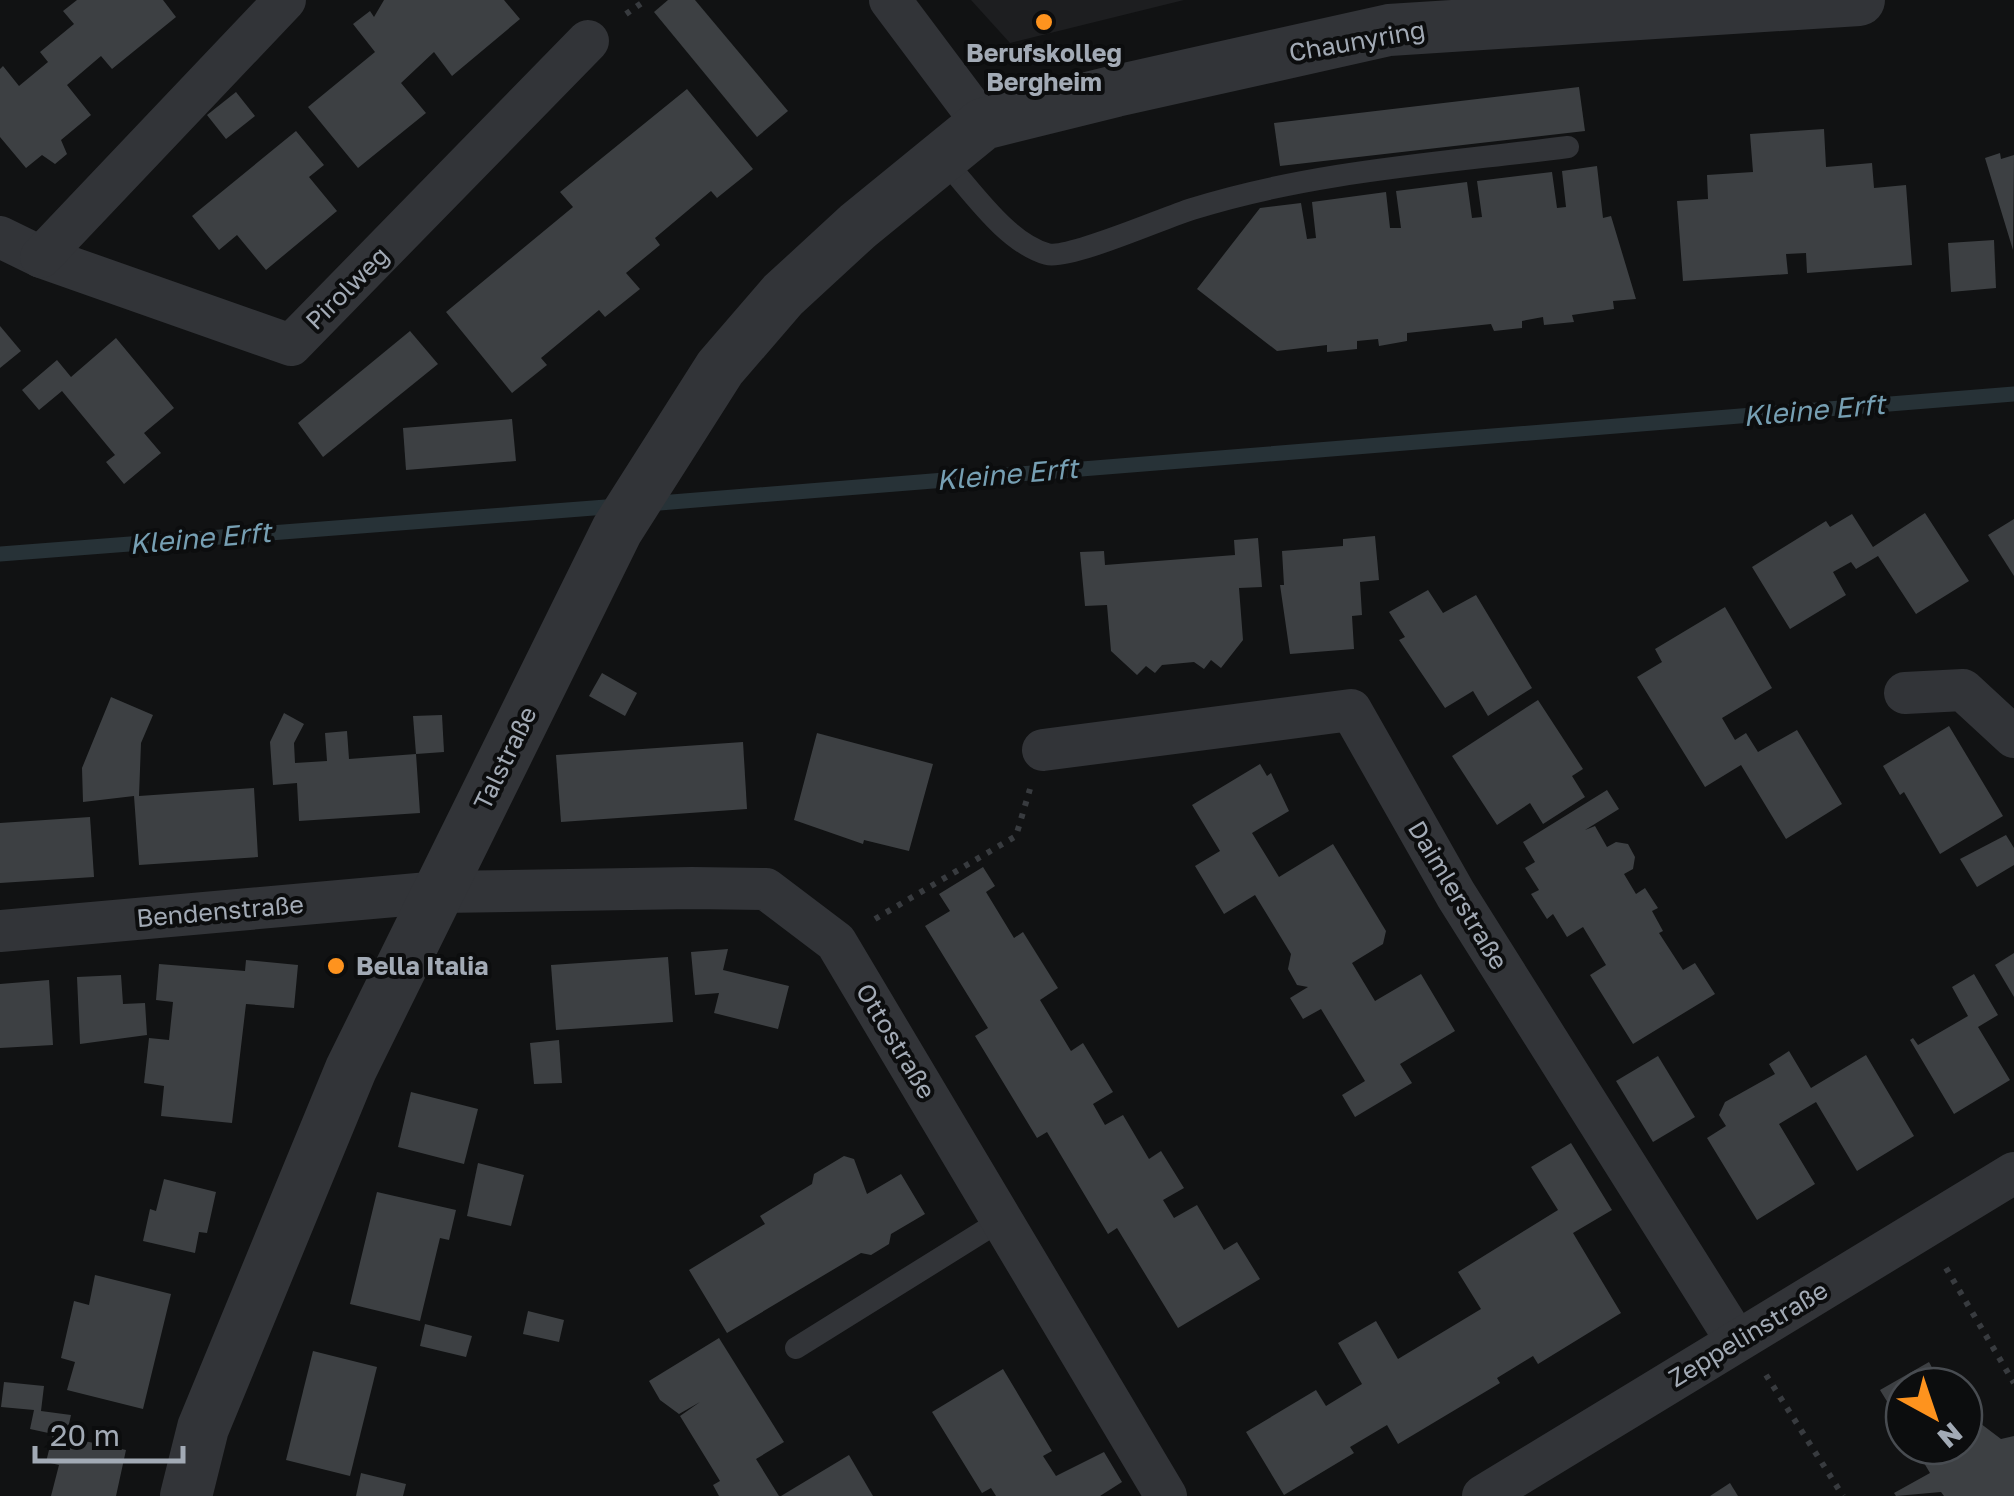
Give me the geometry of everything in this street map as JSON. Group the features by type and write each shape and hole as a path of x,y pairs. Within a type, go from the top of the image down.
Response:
{"street":[{"path":"41,257 285,0"},
{"path":"890,0 983,124"},
{"name":"Chaunyring","path":"983,124 1390,15 1859,0"},
{"name":"Pirolweg","path":"0,238 41,257 291,345 588,41"},
{"name":"Talstraße","path":"186,1496 204,1428 351,1069 617,530 720,368 783,294 983,124"},
{"path":"1905,692 1963,690 2014,737"},
{"name":"Daimlerstraße","path":"1043,750 1351,710 1456,895 1736,1340"},
{"name":"Ottostraße","path":"440,892 766,889 836,942 1166,1496"},
{"name":"Bendenstraße","path":"0,932 440,892"},
{"name":"Zeppelinstraße","path":"1483,1496 2014,1174"}],"lane":[{"path":"942,158 1023,244 1051,255 1074,253 1129,228 1260,188 1568,147"},
{"path":"796,1348 1003,1220"}],"path":[{"path":"836,942 1016,836 1043,750"},
{"path":"1922,1229 2014,1383"},
{"path":"1736,1340 1774,1384 1843,1496"}],"shaded area":[{"name":"Berufskolleg Bergheim","path":"971,0 1184,0 1010,43"}],"building":[{"path":"77,0 163,0 176,17 112,69 101,56 67,85 91,115 61,140 67,154 55,164 42,155 26,168 0,137 0,69 3,66 19,86 48,62 40,52 74,24 63,11"},
{"path":"384,0 504,0 520,19 452,76 434,52 401,83 426,113 358,168 308,107 375,52 353,24 370,11 374,17"},
{"path":"668,0 695,0 788,111 757,137 654,12"},
{"path":"1579,87 1585,131 1280,166 1274,123"},
{"path":"687,89 753,169 717,198 711,191 655,238 660,245 626,273 640,289 605,317 599,310 541,358 547,365 512,393 446,312 573,207 560,192"},
{"path":"236,92 255,116 226,139 207,115"},
{"path":"1824,129 1826,167 1872,163 1874,188 1906,185 1912,265 1807,273 1806,253 1786,254 1788,274 1683,281 1677,201 1708,199 1707,175 1753,172 1750,134"},
{"path":"296,131 324,165 309,177 337,211 266,270 237,235 219,250 192,216"},
{"path":"2000,153 2001,159 2014,155 2013,250 1985,158"},
{"path":"1597,166 1603,218 1611,216 1636,299 1613,301 1614,309 1572,315 1574,322 1544,325 1543,317 1522,321 1522,328 1494,331 1491,324 1407,333 1407,341 1379,346 1378,339 1357,341 1357,349 1327,352 1327,345 1277,351 1197,289 1260,208 1301,203 1307,239 1316,238 1312,202 1386,192 1390,228 1401,228 1396,191 1467,182 1472,218 1482,217 1477,181 1552,172 1557,208 1566,207 1562,171"},
{"path":"1994,240 1996,288 1951,292 1948,243"},
{"path":"0,326 21,351 0,368"},
{"path":"410,331 438,364 323,457 298,423"},
{"path":"116,338 174,408 144,433 161,453 124,484 106,462 115,455 62,391 39,410 22,390 57,360 71,377"},
{"path":"512,419 516,461 406,470 403,428"},
{"path":"1925,513 1969,581 1916,614 1878,556 1856,569 1851,562 1833,572 1846,595 1790,629 1752,567 1826,521 1830,527 1852,514 1873,547"},
{"path":"2014,519 2014,576 1988,535"},
{"path":"1375,536 1379,580 1360,582 1362,615 1352,616 1354,649 1290,654 1280,585 1284,585 1282,551 1343,546 1343,539"},
{"path":"1258,538 1262,587 1239,588 1243,640 1221,668 1211,660 1204,669 1194,662 1162,665 1155,673 1146,666 1137,675 1111,651 1107,605 1085,606 1080,552 1104,551 1105,565 1235,555 1234,540"},
{"path":"1428,590 1443,613 1476,595 1532,688 1488,716 1473,691 1445,708 1399,640 1405,637 1389,612"},
{"path":"1725,607 1772,688 1722,718 1735,740 1746,733 1758,752 1797,730 1842,804 1786,839 1741,765 1705,787 1637,677 1662,662 1655,649"},
{"path":"602,673 637,693 625,716 589,696"},
{"path":"111,697 153,715 141,743 139,796 254,788 258,857 139,865 134,796 83,802 82,768"},
{"path":"1538,700 1583,769 1572,776 1585,797 1543,824 1530,803 1497,825 1452,756"},
{"path":"284,713 304,724 294,743 295,763 327,761 325,733 347,731 349,759 416,754 420,813 299,821 297,783 273,785 270,742"},
{"path":"442,715 444,752 416,754 413,716"},
{"path":"1949,726 2003,816 1940,854 1904,792 1900,795 1883,766"},
{"path":"817,733 933,764 909,851 864,840 863,844 794,820"},
{"path":"743,742 747,809 561,822 556,755"},
{"path":"1260,764 1267,776 1271,773 1289,811 1252,833 1279,877 1333,844 1386,931 1383,944 1352,963 1375,1001 1421,974 1455,1031 1400,1064 1412,1083 1355,1117 1342,1095 1365,1081 1321,1009 1303,1019 1290,998 1308,987 1297,985 1288,969 1291,954 1255,895 1224,914 1195,866 1220,851 1192,805"},
{"path":"1607,790 1619,809 1585,830 1595,826 1607,847 1616,842 1628,844 1635,857 1633,869 1624,874 1636,894 1645,888 1658,908 1652,911 1663,931 1659,933 1683,970 1695,963 1715,994 1633,1044 1590,975 1606,965 1583,927 1567,937 1553,914 1547,919 1531,894 1539,890 1525,868 1535,862 1523,842"},
{"path":"90,817 94,877 0,883 0,823"},
{"path":"2006,835 2014,848 2014,865 1977,887 1960,859"},
{"path":"983,867 995,886 986,892 1014,938 1023,932 1058,988 1040,1000 1071,1051 1083,1043 1113,1092 1093,1104 1105,1125 1123,1115 1149,1159 1161,1151 1184,1188 1163,1200 1174,1218 1197,1205 1224,1250 1237,1242 1260,1279 1178,1328 1117,1228 1108,1234 1047,1132 1037,1138 975,1036 988,1028 925,926 950,911 939,894"},
{"path":"728,949 723,970 789,986 778,1029 714,1013 719,993 695,995 691,952"},
{"path":"2014,953 2014,997 1995,965"},
{"path":"668,957 673,1022 556,1030 551,965"},
{"path":"246,960 298,965 294,1008 246,1004 232,1123 161,1116 164,1086 144,1083 149,1038 169,1040 173,1002 156,1000 159,964 245,971"},
{"path":"1974,974 1998,1015 1978,1027 2010,1080 1954,1114 1910,1040 1913,1038 1918,1045 1968,1016 1952,987"},
{"path":"121,975 123,1004 145,1003 147,1035 80,1044 77,977"},
{"path":"49,980 53,1045 0,1048 0,984"},
{"path":"559,1040 562,1083 534,1084 530,1043"},
{"path":"1789,1051 1811,1088 1866,1055 1914,1136 1857,1171 1816,1102 1779,1124 1815,1184 1757,1220 1707,1138 1726,1126 1719,1115 1725,1102 1775,1074 1769,1064"},
{"path":"1658,1056 1695,1117 1653,1142 1616,1081"},
{"path":"411,1092 478,1109 464,1164 398,1147"},
{"path":"1571,1143 1612,1210 1573,1233 1621,1313 1538,1364 1533,1356 1497,1378 1500,1383 1398,1444 1387,1425 1350,1447 1354,1453 1284,1495 1246,1432 1316,1390 1326,1406 1362,1384 1338,1343 1376,1321 1398,1359 1481,1309 1458,1272 1558,1210 1531,1167"},
{"path":"844,1156 854,1159 867,1194 901,1174 925,1214 891,1234 889,1244 871,1255 861,1253 727,1333 689,1270 765,1224 760,1216 812,1184 814,1174"},
{"path":"478,1163 524,1175 511,1226 467,1216"},
{"path":"164,1179 216,1192 207,1233 199,1232 195,1253 143,1241 150,1209 156,1211"},
{"path":"377,1192 456,1210 449,1240 440,1238 420,1321 350,1304"},
{"path":"95,1275 171,1294 143,1409 67,1390 75,1362 61,1358 74,1301 89,1305"},
{"path":"528,1311 564,1320 559,1342 523,1334"},
{"path":"425,1324 472,1336 466,1357 420,1346"},
{"path":"719,1338 784,1442 756,1459 779,1496 719,1496 713,1485 720,1481 680,1416 700,1402 679,1414 660,1400 649,1381"},
{"path":"313,1351 377,1367 350,1476 286,1460"},
{"path":"1003,1369 1052,1451 1043,1456 1056,1476 1104,1452 1122,1482 1100,1496 996,1496 991,1488 982,1493 932,1412"},
{"path":"4,1382 44,1386 41,1411 71,1415 66,1437 126,1450 116,1496 51,1496 59,1465 46,1462 53,1434 30,1429 34,1410 1,1407"},
{"path":"1984,1426 2001,1439 2014,1436 2014,1496 1894,1493 1930,1473 1926,1466 1984,1466"},
{"path":"849,1455 873,1496 781,1496"},
{"path":"361,1473 406,1484 403,1496 356,1496"},
{"path":"1730,1483 1738,1496 1710,1496"}],"waterway":[{"name":"Kleine Erft","path":"647,504 2014,394"},
{"name":"Kleine Erft","path":"0,554 619,506"}],"place":[{"name":"Berufskolleg Bergheim","path":"1044,22"},
{"name":"Bella Italia","path":"336,966"}]}
